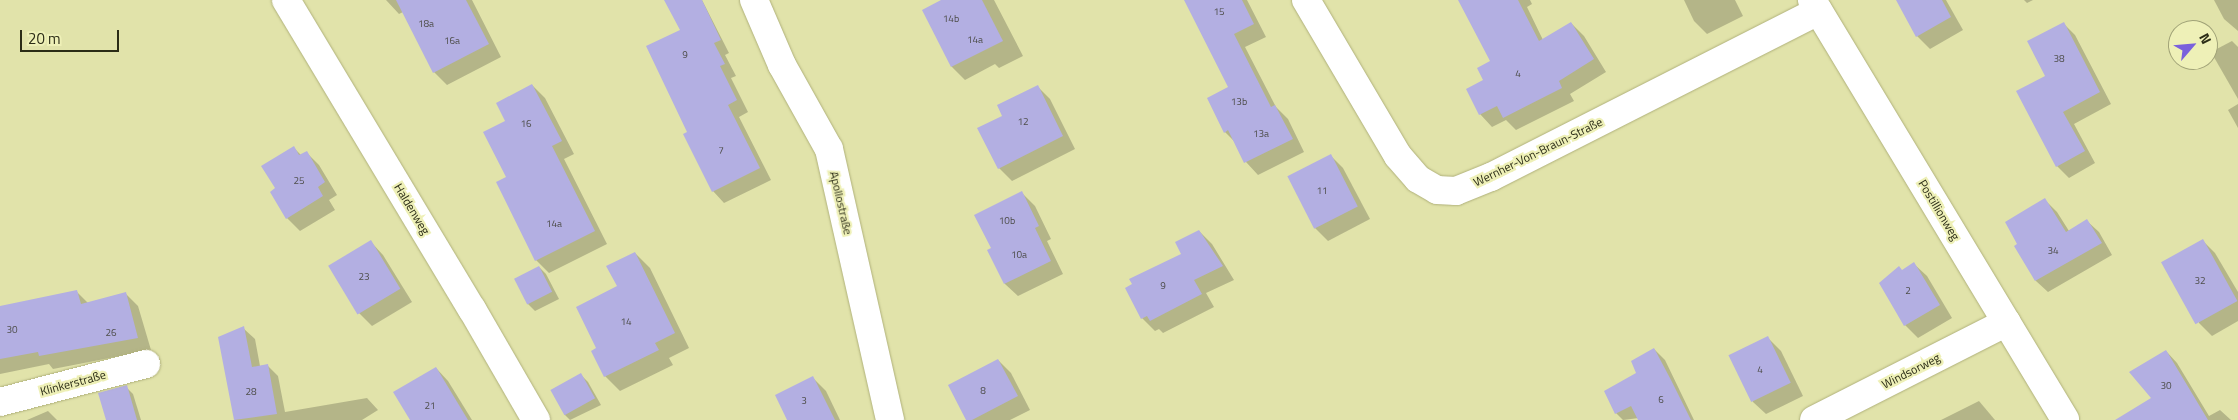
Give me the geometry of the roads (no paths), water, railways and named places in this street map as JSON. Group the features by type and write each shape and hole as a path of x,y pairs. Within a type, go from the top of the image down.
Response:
{"street":[{"name":"Haldenweg","path":"286,0 472,308 536,420"},
{"name":"Apollostraße","path":"754,0 782,65 829,149 890,420"},
{"name":"Wernher-Von-Braun-Straße","path":"1306,0 1398,156 1418,179 1437,190 1456,191 1491,177 1815,5"},
{"name":"Postillionweg","path":"1815,5 2065,420"},
{"name":"Windsorweg","path":"1814,420 2007,322"},
{"name":"Klinkerstraße","path":"0,402 146,364"}]}
